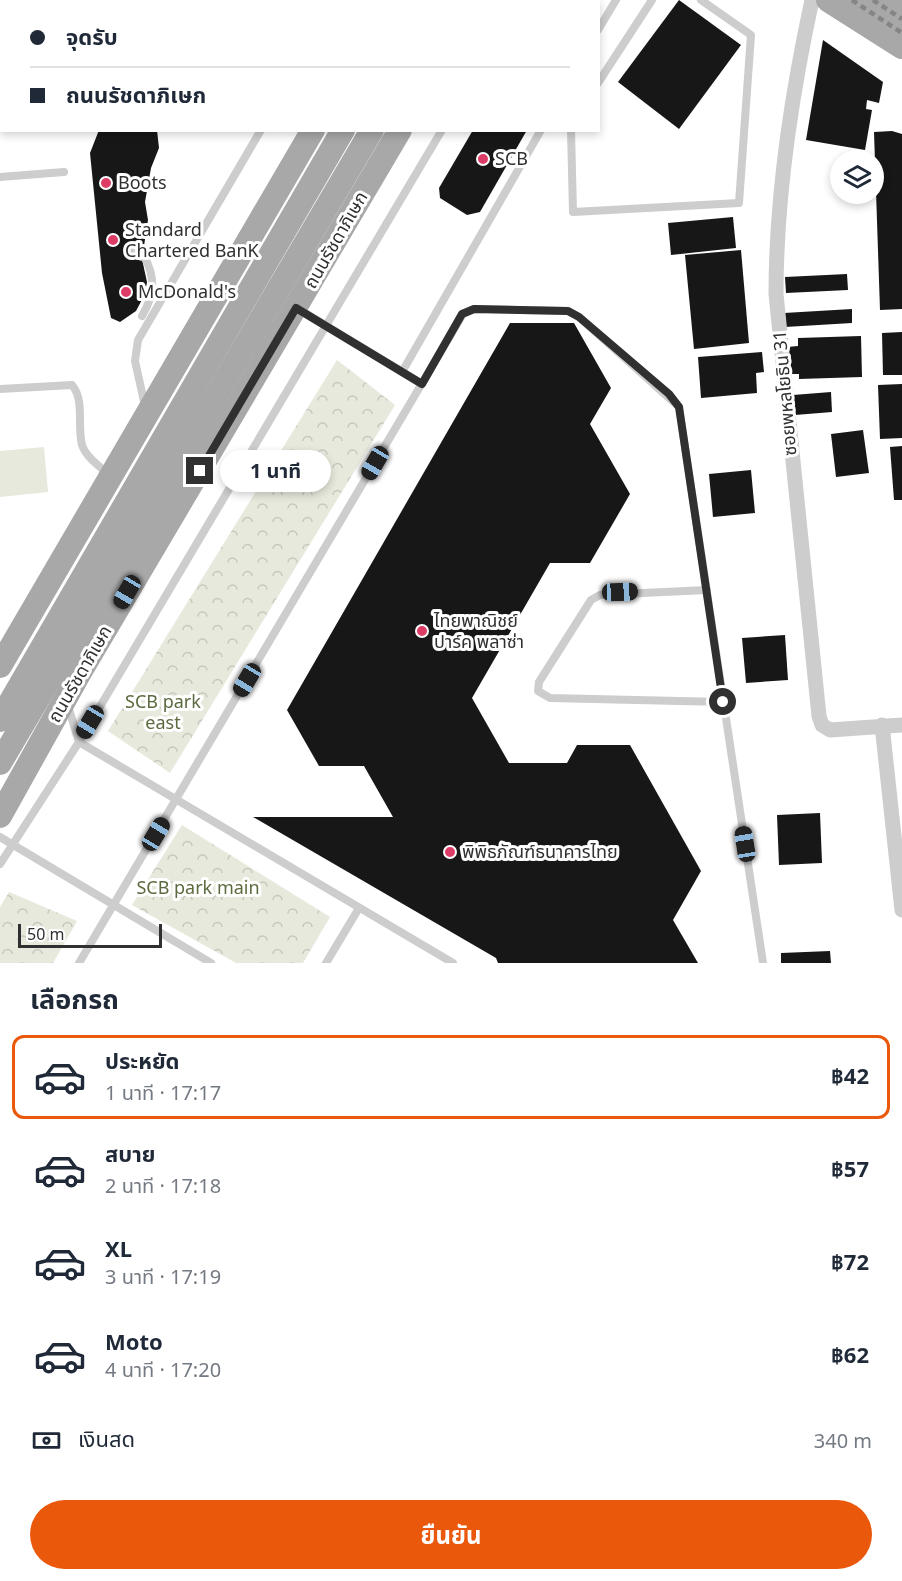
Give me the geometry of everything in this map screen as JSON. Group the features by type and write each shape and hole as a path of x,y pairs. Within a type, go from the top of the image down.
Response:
{"main road":[{"path":"828,0 902,47"},
{"path":"861,0 902,27"},
{"path":"892,0 902,6"},
{"path":"0,666 312,132"},
{"path":"0,720 342,132"},
{"name":"ถนนรัชดาภิเษก","path":"0,763 371,132"},
{"name":"ถนนรัชดาภิเษก","path":"0,816 66,699 399,132"}],"street":[{"name":"ซอยพหลโยธิน 31","path":"812,0 796,76 776,252 776,294 786,412 819,717 822,725 830,730 882,725"},
{"path":"902,725 882,725 902,910"}],"lane":[{"path":"600,27 616,0"},
{"path":"600,80 652,0"},
{"path":"571,132 573,212 739,202 751,35 701,0"},
{"path":"147,415 135,361 138,340 260,132"},
{"path":"0,864 79,742 441,132"},
{"path":"402,372 540,132"},
{"path":"0,177 64,172"},
{"path":"134,247 136,255 145,258 153,273 153,294 142,316"},
{"path":"296,308 422,384"},
{"path":"79,963 462,314 474,309 568,311 579,317 669,394 679,407 762,963"},
{"path":"0,389 72,385 78,394 82,446 87,455 111,477"},
{"path":"707,590 608,593 591,600 538,682 538,691 550,698 723,702"},
{"path":"66,699 79,742 453,963"},
{"path":"0,837 211,963"},
{"path":"326,963 359,908"}],"green space":[{"name":"SCB park east","path":"337,360 395,405 170,773 108,731"},
{"path":"44,447 48,492 0,497 0,451"},
{"name":"SCB park main","path":"182,825 330,917 303,963 236,963 132,905"},
{"path":"9,892 77,921 53,963 0,963 0,907"}],"building":[{"path":"679,0 741,45 679,129 618,82"},
{"path":"823,40 883,82 879,103 867,100 866,109 872,110 865,150 806,140"},
{"path":"892,131 902,134 902,309 880,310 876,204 884,204 884,150 875,150 874,132"},
{"path":"98,132 157,132 159,148 151,168 145,202 148,220 142,259 147,282 145,294 136,311 120,322 111,318 102,273 90,153"},
{"name":"SCB","path":"472,132 526,132 480,212 467,215 440,198 439,188"},
{"path":"733,217 736,248 671,255 668,223"},
{"path":"741,250 749,343 694,349 685,255"},
{"path":"847,274 848,290 786,293 785,277"},
{"path":"852,309 852,323 785,327 784,313"},
{"name":"ไทยพาณิชย์ ปาร์ค พลาซ่า","path":"510,323 574,323 611,388 590,424 630,494 590,563 550,563 472,698 509,763 567,763 577,745 630,745 701,871 673,920 698,963 498,963 496,958 253,817 393,817 364,766 319,766 287,710"},
{"path":"902,332 902,375 883,375 882,333"},
{"path":"861,336 862,377 799,379 799,374 788,374 787,347 798,346 798,338"},
{"path":"762,352 764,372 756,373 757,393 701,398 698,357"},
{"path":"902,384 902,438 880,439 878,385"},
{"path":"831,392 832,412 795,415 793,395"},
{"path":"863,430 869,473 836,477 831,434"},
{"path":"902,446 902,500 894,500 890,447"},
{"path":"751,470 755,513 713,517 709,474"},
{"path":"785,635 788,680 746,683 742,638"},
{"path":"820,813 822,863 779,865 777,815"},
{"path":"830,951 831,963 781,963 781,953"}],"railway":[{"path":"852,0 902,33"},
{"path":"873,0 902,19"}],"place":[{"name":"SCB","path":"483,159"},
{"name":"Boots","path":"106,183"},
{"name":"Standard Chartered BanK","path":"113,240"},
{"name":"McDonald's","path":"126,292"},
{"name":"ไทยพาณิชย์ ปาร์ค พลาซ่า","path":"422,631"},
{"name":"พิพิธภัณฑ์ธนาคารไทย","path":"450,852"}],"route":[{"path":"200,471 296,308 422,384 462,314 474,309 568,311 579,317 669,394 679,407 723,702"}]}
